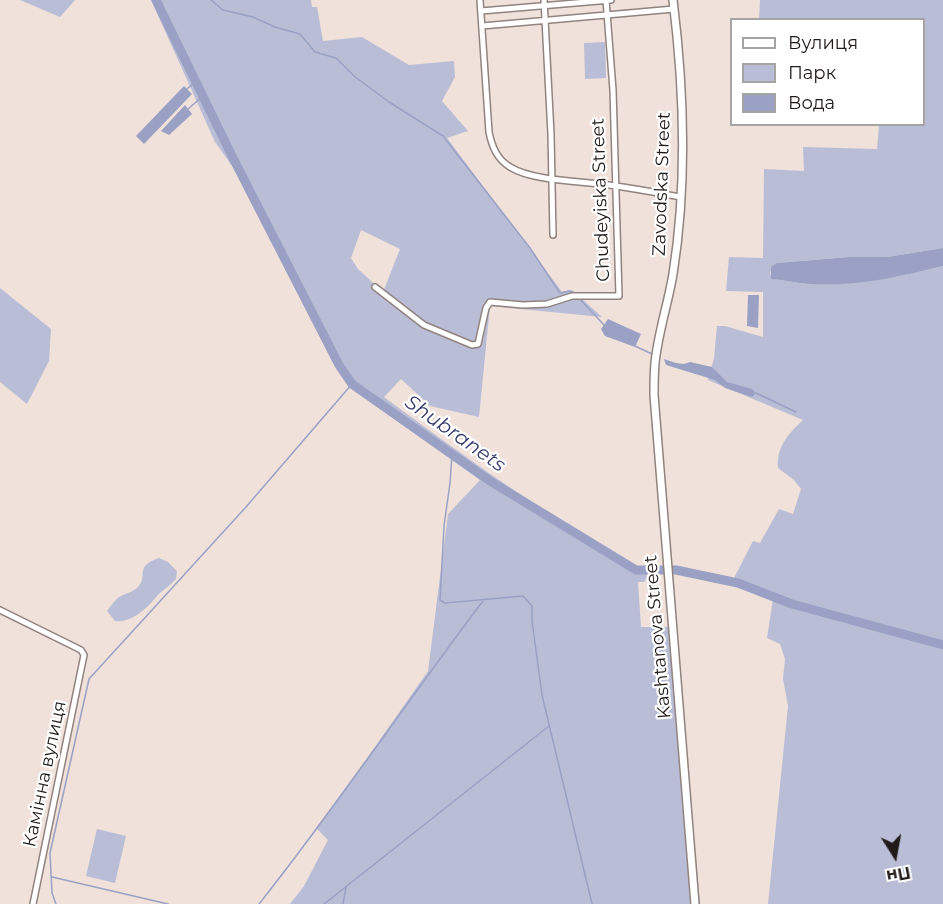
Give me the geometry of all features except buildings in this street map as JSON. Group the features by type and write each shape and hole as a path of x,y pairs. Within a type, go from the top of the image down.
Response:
{"main road":[{"name":"Zavodska Street","path":"655,365 673,273 680,196 682,144 673,0"},
{"name":"Kashtanova Street","path":"655,365 654,395 695,904"}],"street":[{"path":"480,0 489,132 492,147 508,166 519,172 553,178 680,196"},
{"name":"Chudeyiska Street","path":"375,287 423,325 472,345 478,344 486,308 490,302 523,305 547,304 572,296 619,296 616,186 606,0"},
{"path":"481,11 544,3 611,0"},
{"path":"544,3 553,178 553,235"},
{"path":"482,26 674,9"},
{"name":"Камінна вулиця","path":"0,610 81,650 84,655 33,904"}],"green space":[{"path":"20,0 75,0 60,17"},
{"path":"151,0 311,0 312,7 317,7 323,41 362,37 409,65 454,61 455,77 442,101 468,131 447,138 562,292 572,290 602,317 490,306 479,417 430,406 401,379 384,397 476,464 572,528 638,566 646,568 647,578 644,582 638,582 641,627 675,627 700,904 290,904 304,886 328,840 316,828 428,671 448,514 480,480 352,389 336,364 252,194 215,142","holes":["361,230 400,249 383,292 358,269 351,258"]},
{"path":"760,0 943,0 943,248 887,257 849,257 777,263 770,272 772,279 804,284 842,284 910,274 943,266 943,904 768,904 788,706 783,679 785,659 780,644 767,638 773,599 746,590 733,580 753,541 760,543 779,509 793,514 801,489 794,480 778,468 778,460 784,441 803,420 708,380 714,358 717,326 725,326 763,337 763,292 726,291 729,257 763,258 764,169 804,171 803,147 877,149 879,126 925,126 925,18 759,18"},
{"path":"605,42 606,78 585,79 584,43"},
{"path":"0,288 51,329 49,361 27,404 0,382"},
{"path":"159,558 168,562 177,571 176,579 134,617 115,621 107,611 119,597 138,587 146,565"},
{"path":"97,829 126,836 115,883 86,876"}],"water":[{"path":"184,86 192,94 144,144 136,136"},
{"path":"185,105 192,114 169,135 161,131"},
{"path":"943,248 943,266 893,277 859,283 826,285 771,279 771,267 777,263 849,257 887,257"},
{"path":"748,295 759,295 758,328 747,326"},
{"path":"608,319 641,334 635,347 605,336 601,329"},
{"path":"664,359 676,363 690,362 712,367 727,382 752,389 756,393 752,397 725,388 715,380 666,365"}],"waterway":[{"name":"Shubranets","path":"156,0 232,156 339,365 352,384 490,481 636,570 676,570 738,583 792,604 943,645"},
{"path":"211,0 223,10 253,17 275,27 300,34 315,52 336,58 354,76 389,102 443,136 530,248 560,293 569,291 575,293"},
{"path":"187,89 196,81"},
{"path":"188,109 203,96"},
{"path":"580,299 604,325"},
{"path":"635,346 652,354"},
{"path":"56,904 52,893 50,853 89,679 246,507 352,384"},
{"path":"756,393 796,412"},
{"path":"452,454 444,526 440,600 445,603 523,596 532,606 542,695 592,904"},
{"path":"259,904 483,601"},
{"path":"324,904 549,726"},
{"path":"52,877 168,904"},
{"path":"343,904 346,887"}]}
